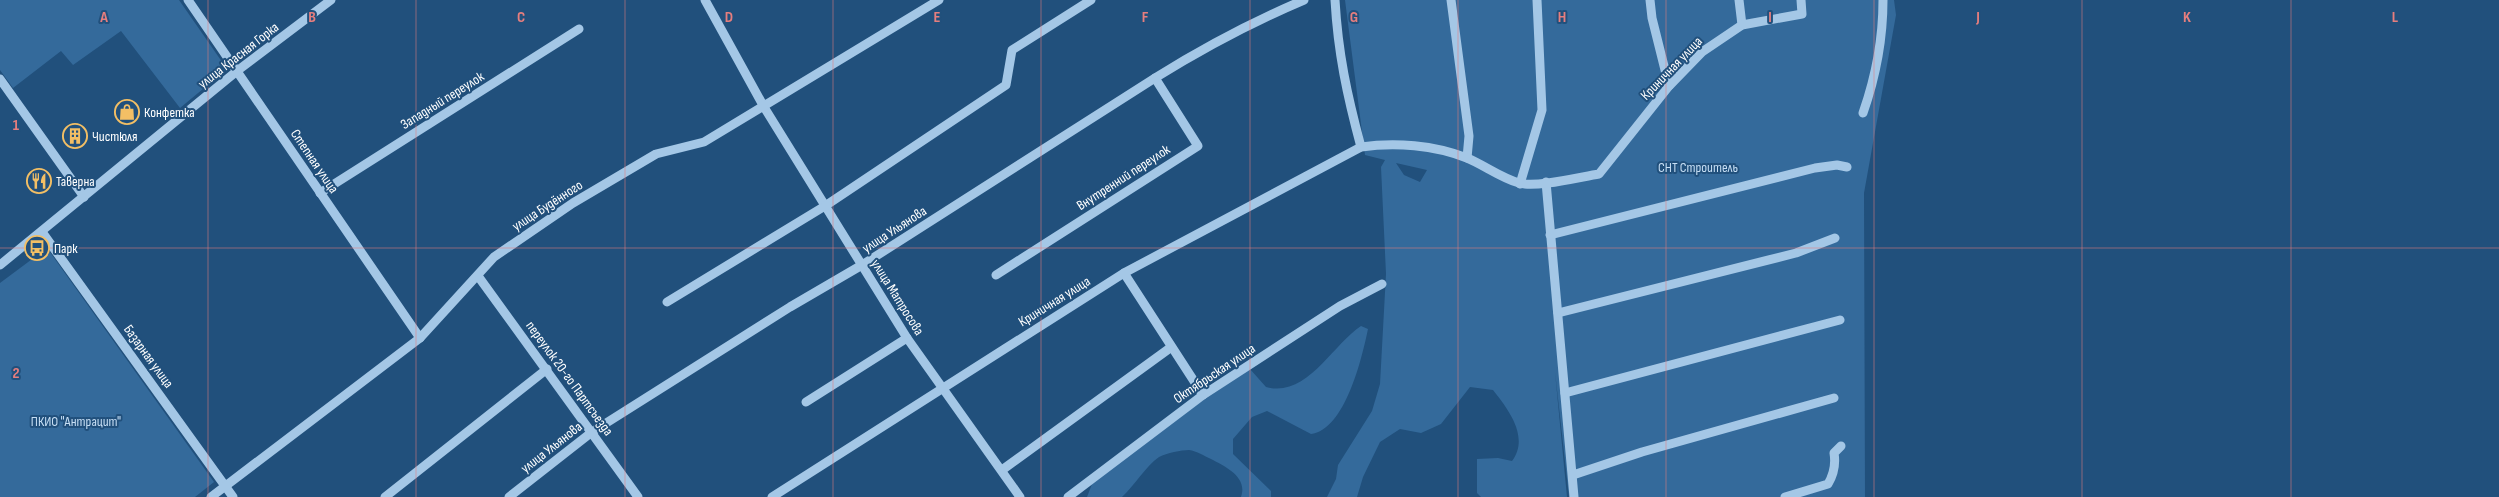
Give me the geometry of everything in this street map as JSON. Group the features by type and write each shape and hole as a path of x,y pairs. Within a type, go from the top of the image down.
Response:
{"street":[{"name":"Степная улица","path":"188,0 420,338"},
{"name":"улица Красная Горка","path":"0,265 237,71 331,0"},
{"name":"улица Матросова","path":"705,0 764,106 907,338 1020,497"},
{"name":"улица Будённого","path":"211,497 420,338 494,257 590,193 656,154 704,142 939,0"},
{"path":"667,302 825,206 1006,85 1012,50 1091,0"},
{"name":"улица Ульянова","path":"509,497 592,432 790,307 862,265 1155,78 1244,26 1304,0"},
{"path":"1335,0 1337,44 1360,147 1376,144 1418,147 1467,158 1520,184 1546,182 1574,497"},
{"path":"1451,0 1469,136 1467,158"},
{"path":"1520,184 1542,110 1536,0"},
{"path":"1650,0 1652,18 1669,86"},
{"path":"1738,0 1742,25"},
{"name":"Криничная улица","path":"1546,182 1599,174 1669,86 1702,52 1742,25 1802,14 1801,0"},
{"path":"1863,112 1869,96 1881,38 1883,0"},
{"name":"Западный переулок","path":"320,193 579,29"},
{"name":"Внутренний переулок","path":"996,275 1198,146 1155,78"},
{"path":"0,79 84,197"},
{"name":"Криничная улица","path":"772,497 1124,273 1360,147"},
{"path":"1550,235 1815,168 1837,165 1847,167"},
{"name":"Базарная улица","path":"42,232 233,497"},
{"path":"1558,313 1796,252 1835,238"},
{"path":"1124,273 1170,348 1203,395"},
{"name":"переулок 20-го Партсъезда","path":"478,276 638,497"},
{"name":"Октябрьская улица","path":"1068,497 1203,395 1340,306 1382,284"},
{"path":"1565,393 1840,320"},
{"path":"806,402 907,338"},
{"path":"1002,470 1170,348"},
{"path":"386,497 547,369"},
{"path":"1573,475 1642,452 1834,398"},
{"path":"1785,497 1828,484 1833,476 1834,453 1841,446"}],"green space":[{"path":"0,0 179,0 227,69 180,108 121,31 73,65 61,51 13,88 0,70"},
{"name":"СНТ Строитель","path":"1345,0 1894,0 1896,15 1864,193 1865,497 1569,497 1555,372 1567,497 1481,497 1477,493 1477,459 1498,458 1512,461 1517,452 1519,442 1518,433 1510,414 1493,390 1470,387 1441,424 1421,433 1400,429 1380,442 1363,477 1357,497 1327,497 1336,479 1338,465 1372,411 1380,384 1386,274 1381,167 1385,160 1365,155","holes":["1396,163 1427,170 1420,182 1404,175"]},
{"name":"ПКИО \"Антрацит\"","path":"47,248 214,482 195,497 0,497 0,283"},
{"path":"1361,326 1368,329 1350,391 1333,420 1323,430 1311,434 1267,411 1252,417 1233,439 1233,454 1271,491 1271,497 1241,497 1242,490 1239,478 1211,459 1198,452 1189,450 1159,457 1122,497 1087,497 1097,471 1250,369 1266,387 1281,388 1294,385 1318,368"}],"place":[{"name":"Конфетка","path":"127,112"},
{"name":"Чистюля","path":"75,136"},
{"name":"Таверна","path":"39,181"},
{"name":"Парк","path":"37,248"}]}
